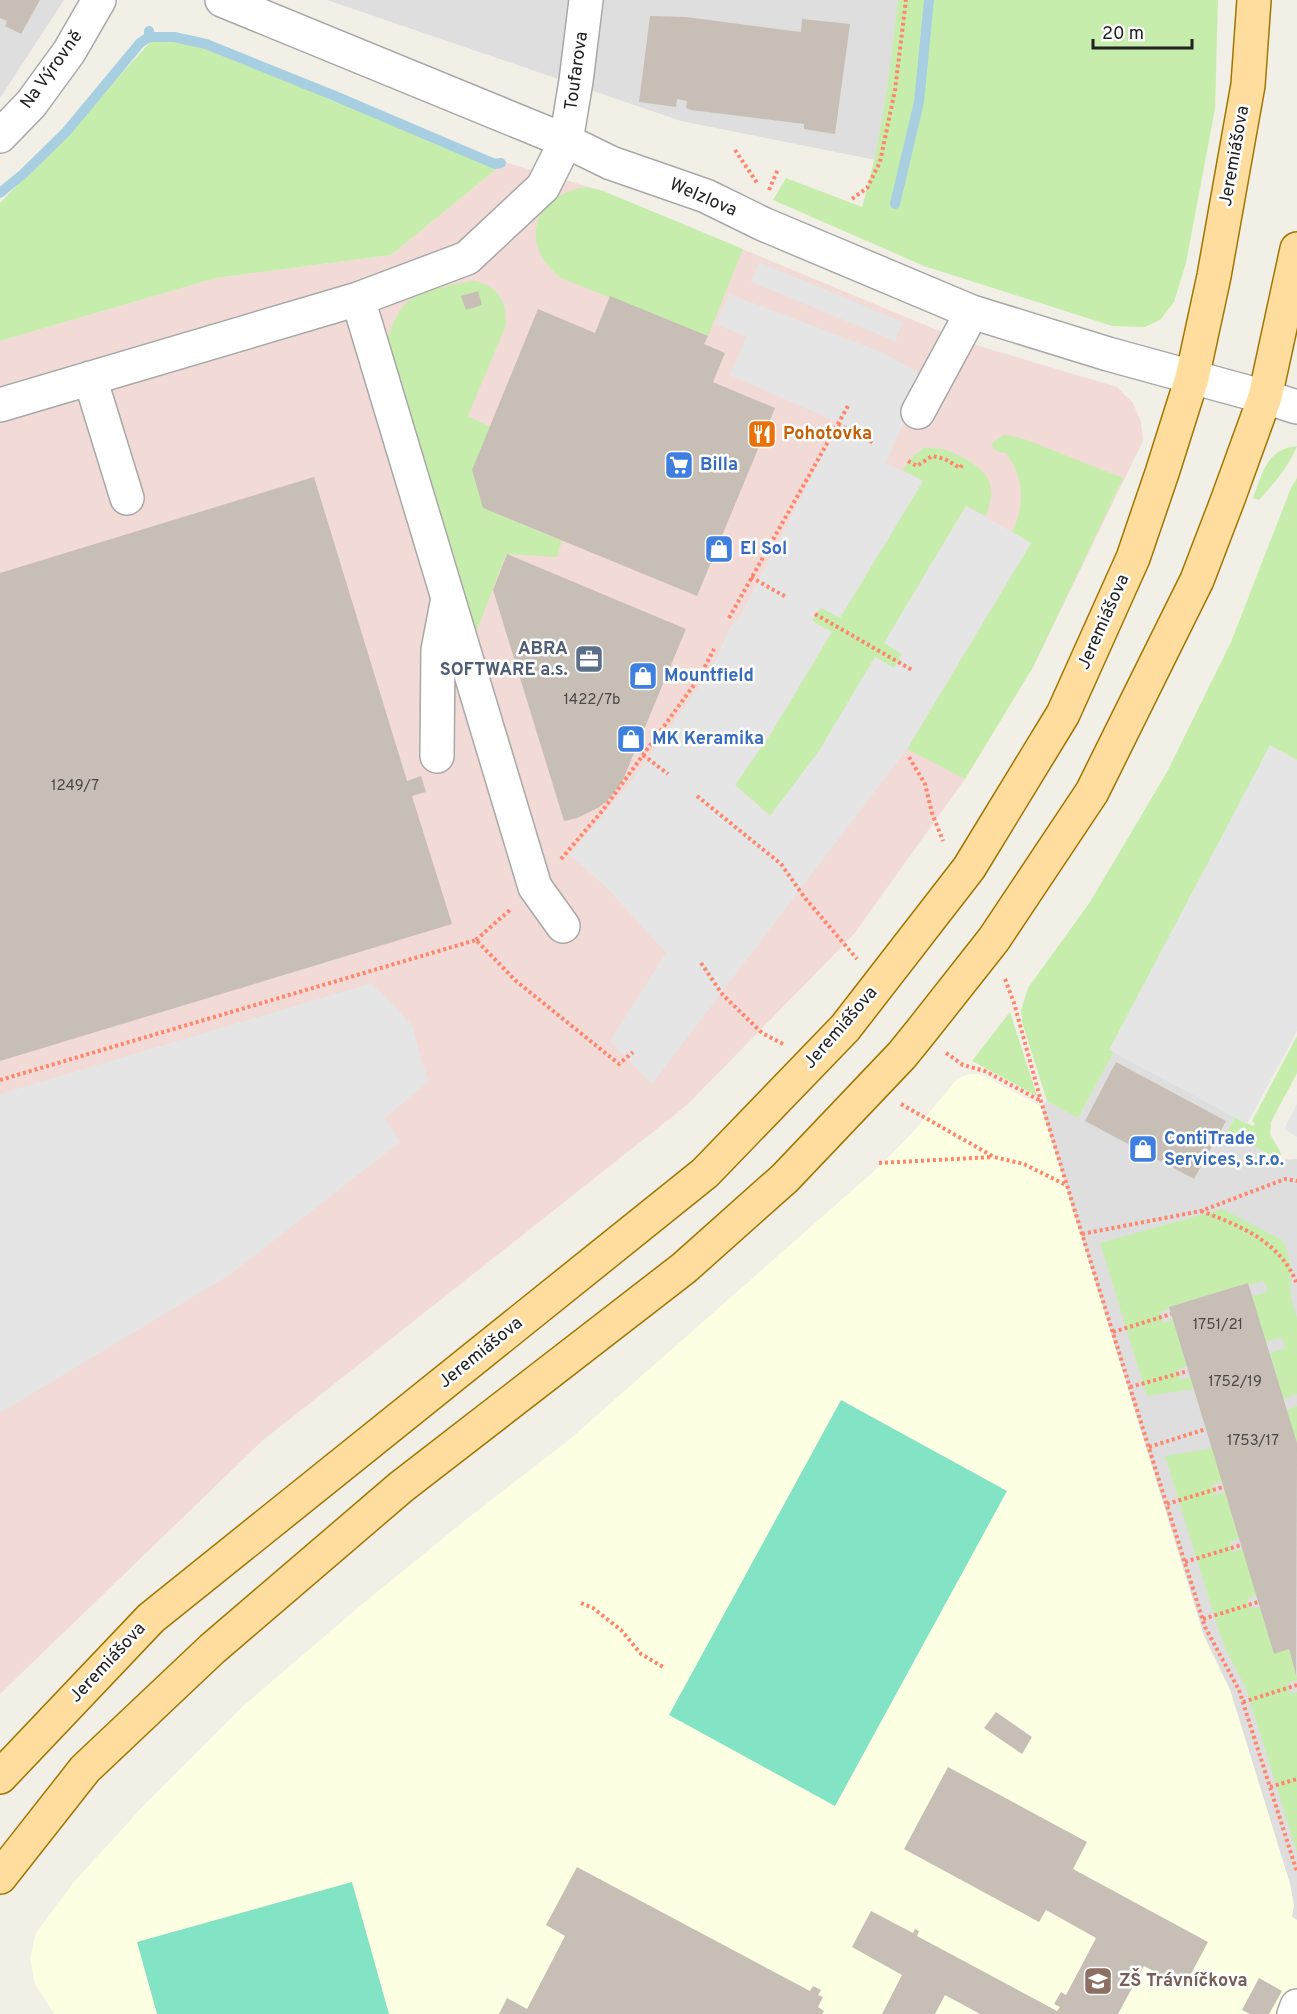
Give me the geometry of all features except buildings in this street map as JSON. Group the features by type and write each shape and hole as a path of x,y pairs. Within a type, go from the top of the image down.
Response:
{"main road":[{"name":"Jeremiášova","path":"0,1777 151,1617 705,1173 845,1028 969,868 1063,714 1133,558 1162,473 1192,378 1214,276 1248,85 1254,0"},
{"path":"0,1877 85,1769 212,1649 400,1486 684,1268 784,1178 902,1055 994,939 1092,792 1197,580 1265,397 1297,249"}],"street":[{"name":"Na Výrovně","path":"0,136 31,104 69,52 99,0"},
{"name":"Welzlova","path":"222,0 566,141 611,163 706,196 763,224 972,312 1297,407"},
{"name":"Toufarova","path":"0,405 358,299 466,258 543,187 566,141 578,70 586,0"},
{"path":"358,299 536,887 563,926"},
{"path":"918,412 972,312"},
{"path":"90,378 127,498"},
{"path":"437,756 438,650 448,598"},
{"path":"1294,2014 1297,2006"}],"path":[{"path":"852,199 867,189 880,162 895,90 906,0"},
{"path":"735,150 760,187"},
{"path":"766,196 778,169"},
{"path":"729,618 849,406"},
{"path":"838,424 874,443"},
{"path":"908,461 917,466 933,456 945,459 960,468 962,465"},
{"path":"752,577 786,597"},
{"path":"815,614 912,670"},
{"path":"0,1080 476,940 536,887 603,810 699,678 714,649"},
{"path":"643,756 668,774"},
{"path":"909,757 925,784 932,813 943,841"},
{"path":"697,796 781,864 804,898 857,959"},
{"path":"476,940 516,981 620,1064 633,1052"},
{"path":"701,963 722,994 762,1033 783,1044"},
{"path":"1002,972 1014,1003 1041,1101 1205,1627 1239,1690 1297,1872"},
{"path":"942,1050 963,1065 985,1071 1041,1101"},
{"path":"898,1102 994,1157"},
{"path":"879,1163 994,1157 1024,1164 1067,1185"},
{"path":"1082,1234 1201,1211 1285,1179 1297,1181"},
{"path":"1201,1211 1239,1226 1275,1250 1289,1264 1297,1284"},
{"path":"1113,1332 1171,1314"},
{"path":"1130,1387 1188,1371"},
{"path":"1149,1447 1206,1429"},
{"path":"1167,1504 1223,1487"},
{"path":"1185,1562 1241,1545"},
{"path":"1203,1619 1258,1602"},
{"path":"581,1603 593,1608 621,1630 641,1654 665,1668"},
{"path":"1243,1702 1297,1685"},
{"path":"1270,1787 1297,1779"}],"shaded area":[{"path":"0,0 64,0 0,98"},
{"path":"327,0 898,0 876,160 681,121"},
{"path":"505,162 603,191 966,342 1117,387 1133,403 1141,422 1143,441 1033,667 965,779 854,934 687,1105 262,1441 0,1694 0,341 216,278 391,255"},
{"path":"759,262 903,322 895,341 751,282"},
{"path":"729,294 884,353 924,376 886,463 923,481 840,618 821,608 815,614 812,621 832,632 770,735 735,785 770,816 819,751 875,657 894,668 902,654 884,643 966,506 1031,543 907,749 652,1084 610,1041 666,953 607,888 570,855 629,784 711,670 730,628 741,615 839,423 730,375 746,337 716,324"},
{"path":"1270,745 1297,760 1297,1031 1247,1124 1109,1050"},
{"path":"372,983 412,1025 429,1081 385,1118 400,1142 231,1274 0,1413 0,1094"},
{"path":"1114,1052 1235,1117 1227,1132 1279,1160 1297,1159 1297,1920 1292,1917 1290,1884 1238,1715 1230,1690 1204,1636 1041,1106 1047,1101 1078,1118"},
{"path":"969,1074 980,1074 1041,1106 1204,1636 1230,1690 1290,1884 1294,1905 1292,1917 1297,1920 1297,2014 54,2014 35,1984 30,1958 36,1933 73,1883 145,1804 241,1708 360,1606 570,1439 881,1165 913,1132 957,1079"},
{"path":"1297,1104 1297,1137 1284,1129"}],"green space":[{"path":"898,0 1218,0 1215,109 1186,263 1174,302 1160,320 1145,327 1112,326 924,266 773,200 786,178 862,207 880,131"},
{"path":"153,39 231,50 328,99 505,162 391,255 216,278 0,341 0,203"},
{"path":"585,187 603,191 743,249 708,336 563,279 549,267 540,253 536,239 537,225 542,212 552,201 567,192"},
{"path":"470,281 484,284 496,292 503,302 506,316 506,325 468,416 490,427 472,470 483,508 562,541 557,557 506,554 475,636 388,337 400,311 412,298","holes":["478,291 482,305 466,310 462,296"]},
{"path":"1004,435 1027,440 1123,478 1033,667 965,779 907,749 1031,543 1012,532 1020,511 1020,482 1006,453 998,452 992,446 994,441"},
{"path":"1297,446 1285,468 1259,500 1253,498 1263,471 1272,457 1287,448"},
{"path":"924,448 949,451 971,462 983,472 991,488 986,516 966,506 884,643 902,654 894,668 875,657 819,751 771,816 735,785 770,735 831,632 812,621 821,607 840,618 923,481 903,470 912,457"},
{"path":"1297,478 1297,763 1114,1052 1078,1118 1047,1101 1022,1022 1021,1010 1028,988 1090,902 1167,772 1231,642 1291,488"},
{"path":"1010,1012 1037,1096 972,1061"},
{"path":"1297,1036 1297,1073 1271,1122 1270,1134 1281,1153 1279,1160 1227,1132 1235,1117 1253,1126 1255,1123 1252,1121"},
{"path":"1222,1209 1282,1240 1285,1245 1290,1263 1291,1298 1297,1318 1297,1394 1283,1399 1270,1353 1285,1348 1282,1337 1266,1342 1252,1296 1268,1292 1264,1281 1249,1285 1248,1283 1169,1307 1160,1312 1163,1323 1173,1320 1187,1366 1177,1369 1180,1380 1190,1377 1194,1389 1147,1396 1100,1243"},
{"path":"841,1400 1007,1491 835,1806 669,1715"},
{"path":"1297,1406 1297,1443 1287,1410"},
{"path":"1212,1448 1222,1481 1212,1485 1215,1495 1225,1492 1239,1538 1230,1542 1232,1552 1243,1549 1257,1595 1247,1599 1250,1609 1260,1607 1274,1652 1289,1649 1297,1677 1297,1680 1287,1684 1290,1694 1297,1692 1297,1853 1246,1688 1227,1652 1218,1628 1165,1456"},
{"path":"352,1882 389,2014 157,2014 137,1942"}],"waterway":[{"path":"895,204 919,102 929,0"},
{"path":"0,193 66,132 140,43 149,37 149,31"},
{"path":"149,37 174,37 206,44 495,164 501,163"}],"place":[{"name":"Pohotovka","path":"762,434"},
{"name":"Billa","path":"679,465"},
{"name":"El Sol","path":"719,549"},
{"name":"ABRA SOFTWARE a.s.","path":"589,659"},
{"name":"Mountfield","path":"643,676"},
{"name":"MK Keramika","path":"631,739"},
{"name":"ContiTrade Services, s.r.o.","path":"1143,1149"},
{"name":"ZŠ Trávníčkova","path":"1098,1981"}]}
